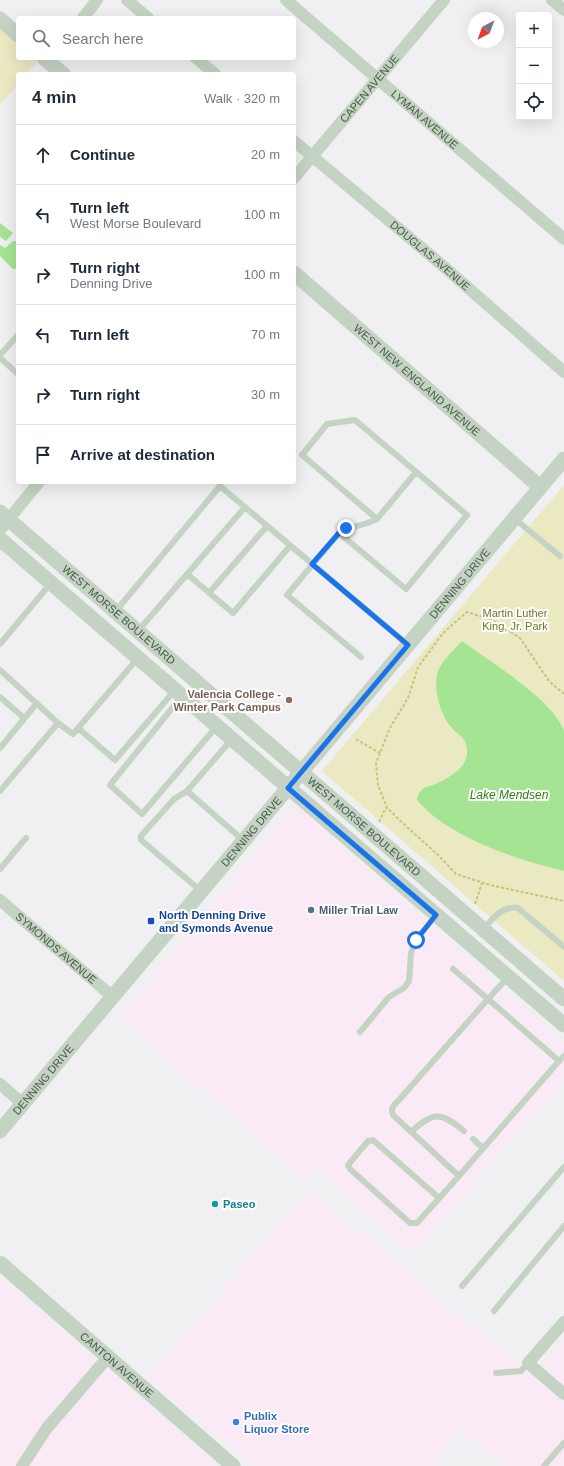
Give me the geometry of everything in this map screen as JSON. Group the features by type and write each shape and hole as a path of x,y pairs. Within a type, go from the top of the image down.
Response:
{"street":[{"path":"85,16 97,0"},
{"path":"127,0 146,16"},
{"name":"LYMAN AVENUE","path":"286,0 564,240"},
{"name":"CAPEN AVENUE","path":"296,176 444,0"},
{"path":"552,0 564,10"},
{"path":"0,19 16,33"},
{"path":"48,60 61,72"},
{"path":"198,60 213,72"},
{"name":"DOUGLAS AVENUE","path":"296,143 442,265 564,372"},
{"name":"WEST NEW ENGLAND AVENUE","path":"296,274 540,487"},
{"name":"DENNING DRIVE","path":"0,1131 564,459"},
{"path":"3,521 37,484"},
{"name":"WEST MORSE BOULEVARD","path":"3,521 138,631 564,999"},
{"name":"WEST MORSE BOULEVARD","path":"0,539 564,1025"},
{"name":"SYMONDS AVENUE","path":"0,900 113,997"},
{"path":"470,945 483,930"},
{"path":"0,1084 23,1104"},
{"name":"CANTON AVENUE","path":"0,1263 234,1466"},
{"path":"564,1322 528,1363 564,1394"},
{"path":"22,1466 47,1428 108,1357"}],"lane":[{"path":"16,337 0,356 16,372"},
{"path":"339,533 406,589 467,515 355,420 328,424 302,455 377,519"},
{"path":"361,658 287,595 339,533 346,528 368,524 377,519 416,472"},
{"path":"115,612 220,486 408,645"},
{"path":"138,631 244,507"},
{"path":"514,518 560,556"},
{"path":"210,593 267,526"},
{"path":"187,574 233,613 290,546"},
{"path":"0,644 51,583"},
{"path":"0,670 58,723 73,734 138,658"},
{"path":"78,728 115,760 178,693"},
{"path":"178,693 110,785 142,814 217,726"},
{"path":"0,697 24,718"},
{"path":"0,748 37,703"},
{"path":"0,791 58,723"},
{"path":"201,891 141,840 141,836 174,799 187,791 232,740"},
{"path":"187,791 244,840"},
{"path":"0,869 26,838"},
{"path":"483,930 503,909 510,907 518,908 564,947"},
{"path":"360,1032 389,997 404,988 409,981 411,953 416,940 436,915"},
{"path":"438,1198 373,1140 368,1141 348,1165 350,1169 410,1223 417,1223 562,1059 453,969"},
{"path":"459,1176 393,1115 392,1108 508,977"},
{"path":"411,1132 425,1120 436,1116 445,1118 464,1131"},
{"path":"473,1139 483,1148"},
{"path":"462,1286 564,1167"},
{"path":"494,1311 564,1226"},
{"path":"496,1373 521,1371 528,1363"},
{"path":"544,1466 564,1443"}],"path":[{"path":"564,694 549,681 520,638 492,620 467,612 443,634 418,667 408,698 390,728 376,763 378,784 387,808 437,854 456,874 482,883 564,901"},
{"path":"356,739 380,753"},
{"path":"377,827 384,811 387,808"},
{"path":"473,909 482,883"}],"shaded area":[{"path":"298,807 564,1042 564,1080 412,1253 315,1169 304,1181 120,1017 286,817"},
{"path":"309,1190 533,1378 564,1341 564,1466 503,1466 461,1431 431,1466 253,1466 148,1378"},
{"path":"0,1277 109,1372 217,1466 0,1466"}],"green space":[{"path":"0,28 16,42 16,60 38,61 28,72 16,72 16,86 0,105"},
{"name":"Martin Luther King, Jr. Park","path":"564,485 564,730 562,725 534,694 490,662 437,676 437,694 440,707 444,717 452,729 463,739 467,748 466,756 463,764 448,777 423,788 417,800 430,813 464,836 505,854 564,871 564,981 322,771"}],"water":[{"path":"0,223 13,233 6,241 0,237"},
{"path":"13,241 16,241 16,268 13,269 0,256 0,245 5,248"},
{"name":"Lake Mendsen","path":"462,641 519,681 533,693 547,706 557,718 564,730 564,871 505,854 464,836 430,813 417,800 418,795 423,788 431,786 456,772 466,758 467,749 464,740 447,722 441,709 436,688 438,670 447,657"}],"place":[{"name":"Valencia College - Winter Park Campus","path":"289,700"},
{"name":"Miller Trial Law","path":"311,910"},
{"name":"North Denning Drive and Symonds Avenue","path":"151,921"},
{"name":"Paseo","path":"215,1204"},
{"name":"Publix Liquor Store","path":"236,1422"}],"route":[{"path":"346,528 339,533 312,564 408,645 288,788 436,915 416,940"}]}
